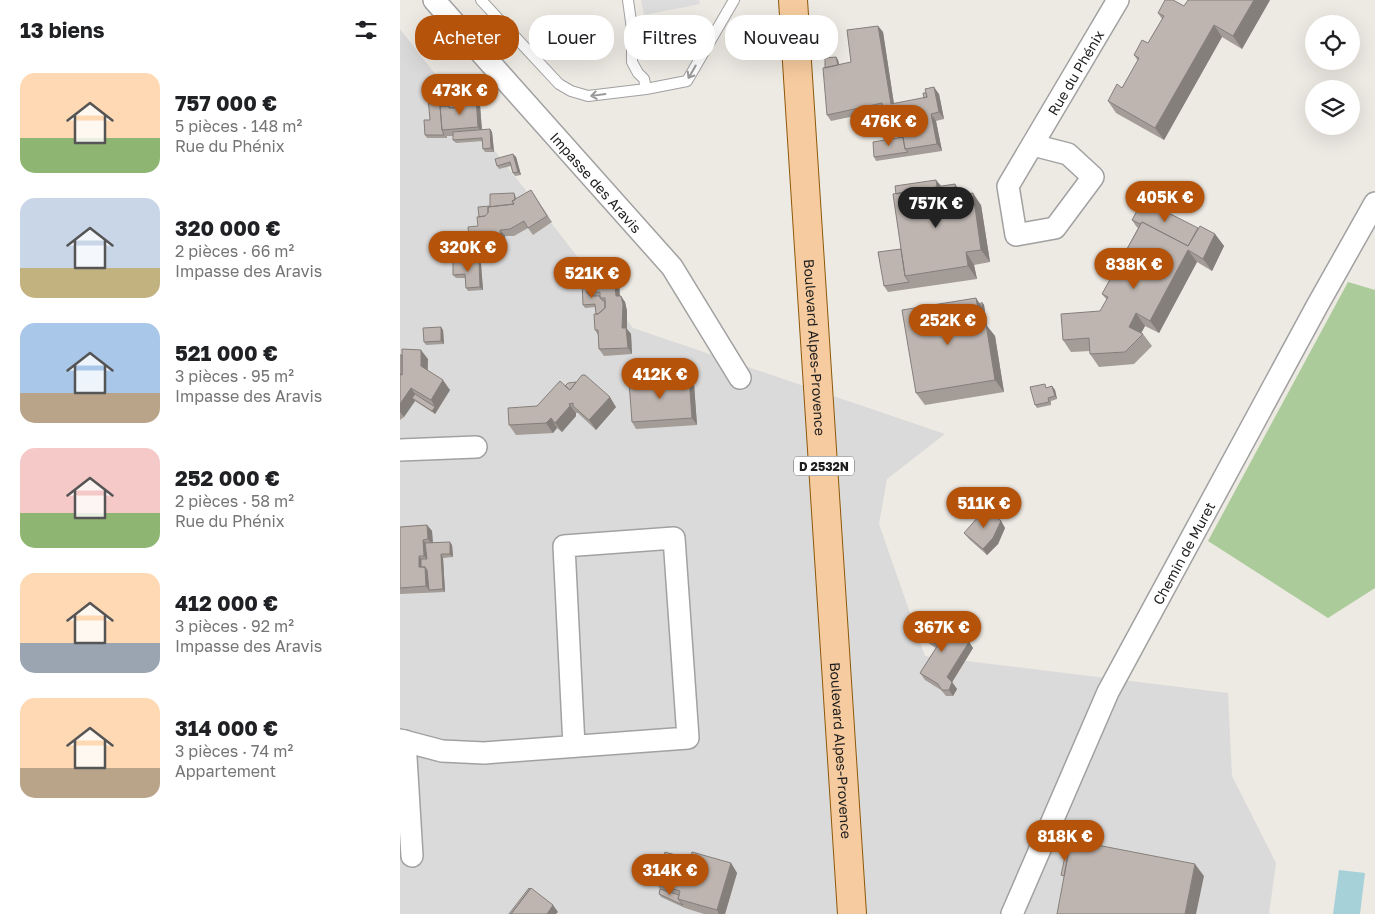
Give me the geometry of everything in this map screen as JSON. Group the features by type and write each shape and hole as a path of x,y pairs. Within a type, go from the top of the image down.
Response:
{"main road":[{"name":"Boulevard Alpes-Provence","path":"792,6 852,914"}],"street":[{"name":"Impasse des Aravis","path":"434,0 672,267 740,378"},
{"name":"Rue du Phénix","path":"1033,144 1068,154 1094,177 1055,228 1016,235 1008,186 1118,0"},
{"name":"Chemin de Muret","path":"1012,914 1108,692 1317,306 1375,203"},
{"path":"400,450 476,447"},
{"path":"412,856 402,741 442,751 484,753 688,738 674,538 564,546 574,746"}],"lane":[{"path":"481,0 558,84 571,91 588,96 646,89 687,81 734,0"},
{"path":"628,0 632,29 632,62 644,79 646,89"}],"shaded area":[{"path":"641,0 699,0 700,4 644,15"},
{"path":"400,29 415,48 415,60 424,60 633,328 945,434 887,479 879,524 925,656 1228,693 1232,776 1276,863 1269,914 400,914"}],"green space":[{"path":"1348,282 1375,290 1375,588 1328,618 1208,541"}],"water":[{"path":"1339,870 1365,873 1360,914 1333,914"}],"building":[{"path":"1165,0 1173,0 1184,6 1188,0 1254,0 1233,36 1214,25 1155,128 1108,101 1117,84 1122,88 1139,58 1134,55 1142,40 1148,43 1164,16 1158,13"},
{"path":"878,26 891,104 927,97 925,89 934,87 939,112 931,114 937,144 905,149 900,120 886,123 882,103 827,115 823,68 851,62 847,30"},
{"path":"825,60 837,60 838,65 825,68"},
{"path":"442,96 442,104 463,103 463,107 450,108 449,106 440,106 444,135 425,135 424,120 430,120 428,97"},
{"path":"476,98 478,127 442,130 440,106 449,106 449,108 463,107 463,99"},
{"path":"490,129 491,148 483,149 482,138 453,140 453,132"},
{"path":"903,137 905,149 908,152 874,157 873,142"},
{"path":"513,154 518,172 513,173 510,162 497,166 495,159"},
{"path":"936,180 937,187 896,194 895,186"},
{"path":"955,184 956,196 973,193 981,250 966,252 968,266 905,276 893,194"},
{"path":"531,190 547,216 528,228 524,221 510,229 500,230 501,242 470,245 468,227 478,226 477,217 485,216 488,213 488,207 514,204 512,201"},
{"path":"514,193 515,200 512,201 514,204 488,207 488,213 485,216 479,217 478,207 490,206 490,194"},
{"path":"1143,200 1198,228 1188,246 1142,222 1140,224 1132,220"},
{"path":"1142,222 1188,246 1200,226 1215,234 1203,259 1188,250 1150,321 1136,313 1129,327 1143,334 1125,352 1090,354 1089,338 1063,340 1061,314 1100,311 1108,297 1102,294"},
{"path":"901,249 905,276 909,282 884,286 878,252"},
{"path":"479,261 480,287 466,288 465,274 453,275 453,262"},
{"path":"614,274 616,296 621,296 623,304 622,328 626,328 628,348 599,349 598,330 595,330 594,314 598,314 605,308 605,298 600,298 600,292 587,293 587,276"},
{"path":"582,280 587,280 587,293 590,296 600,296 605,301 605,308 598,314 596,314 595,304 583,305"},
{"path":"976,298 981,325 986,324 995,380 916,393 902,310"},
{"path":"441,327 441,341 424,342 423,328"},
{"path":"402,349 421,350 421,366 443,380 431,400 411,388 400,404"},
{"path":"400,355 402,355 402,375 400,374"},
{"path":"582,375 585,375 610,397 589,420 573,406 573,403 569,404 570,406 555,423 551,418 546,423 509,425 508,408 537,406 560,381 570,390"},
{"path":"689,378 692,418 632,422 629,382"},
{"path":"576,382 570,390 565,386 568,383"},
{"path":"1045,384 1046,388 1052,386 1055,396 1048,398 1049,402 1035,405 1030,387"},
{"path":"415,394 435,407 432,411 412,398"},
{"path":"986,508 1001,521 993,538 983,549 964,533"},
{"path":"427,525 428,539 423,540 424,556 419,556 419,567 425,567 426,586 400,588 400,527"},
{"path":"450,542 450,554 441,554 443,589 429,590 427,570 425,567 421,567 421,559 427,559 425,543"},
{"path":"928,617 969,642 947,677 952,682 949,690 942,690 938,684 920,673 938,645 918,633"},
{"path":"1071,840 1195,864 1185,914 1057,914"},
{"path":"1067,847 1069,847 1064,876 1061,875"},
{"path":"665,852 690,860 692,852 731,863 717,910 678,899 680,891 656,883"},
{"path":"671,854 691,857 690,860"},
{"path":"529,888 511,914 509,914"},
{"path":"531,888 553,905 547,914 511,914"},
{"path":"660,889 679,895 678,899 683,905 659,894"}]}
